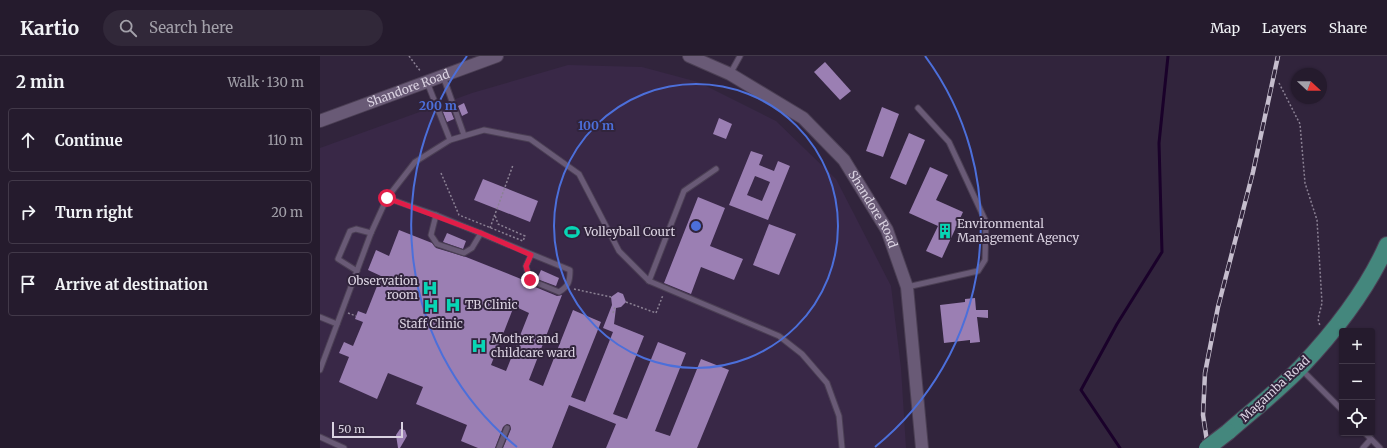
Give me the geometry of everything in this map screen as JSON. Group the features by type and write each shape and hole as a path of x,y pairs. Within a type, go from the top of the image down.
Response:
{"highway":[{"name":"Magamba Road","path":"1207,448 1228,432 1300,368 1342,320 1381,259 1387,245"}],"street":[{"name":"Shandore Road","path":"320,121 497,56"},
{"name":"Shandore Road","path":"688,56 730,74 803,118 844,160 887,230 907,287 922,448"}],"lane":[{"path":"730,74 740,56"},
{"path":"442,75 464,135"},
{"path":"427,82 450,140"},
{"path":"907,287 978,271 985,260 986,222 949,142 918,108"},
{"path":"320,370 371,233 387,198 415,162 450,140 484,130 530,139 579,174 619,251 648,281 779,336 802,354 827,383 839,416 842,448"},
{"path":"648,281 684,191 716,169"},
{"path":"387,198 436,215 570,270 570,280 566,288 559,292 530,280 526,266 531,255"},
{"path":"436,215 431,235 437,244 464,253 472,248 481,233"},
{"path":"357,271 338,259 350,231 356,229 371,233"},
{"path":"320,318 338,324"},
{"path":"1300,368 1339,407"},
{"path":"499,448 507,428"},
{"path":"1368,436 1380,448"},
{"path":"320,437 344,448"},
{"path":"1363,448 1371,439"}],"path":[{"path":"409,56 427,82"},
{"path":"1278,83 1300,124 1304,183 1317,220 1322,303 1318,318 1324,340"},
{"path":"490,228 513,165"},
{"path":"441,173 459,215 523,241 525,236 498,224 495,215"},
{"path":"566,288 611,297"},
{"path":"626,302 656,313 665,288"},
{"path":"613,313 615,307"}],"shaded area":[{"path":"568,65 642,67 698,82 776,121 836,179 891,286 901,368 906,448 320,448 320,148 472,93"}],"building":[{"path":"825,62 851,91 840,100 814,72"},
{"path":"464,103 468,113 462,116 458,106"},
{"path":"882,107 899,114 883,157 866,151"},
{"path":"450,109 454,119 447,122 443,112"},
{"path":"719,118 732,124 726,139 713,134"},
{"path":"909,133 925,140 906,185 890,178"},
{"path":"751,151 763,155 759,165 774,171 778,161 790,166 768,220 729,205","holes":["755,176 770,182 762,201 747,195"]},
{"path":"930,167 948,175 936,200 963,212 942,258 926,251 938,226 909,213"},
{"path":"483,179 538,201 530,222 474,200"},
{"path":"698,197 725,208 710,246 743,259 734,280 701,267 691,294 664,283"},
{"path":"769,224 796,234 779,275 753,265"},
{"path":"399,230 432,243 436,248 466,257 526,281 528,284 557,296 562,295 529,380 543,386 573,310 601,322 571,397 585,402 613,332 603,328 612,305 611,297 618,292 623,294 626,302 621,307 616,308 614,324 644,336 613,414 627,419 658,342 686,353 655,431 670,436 701,359 729,370 697,448 606,448 616,424 569,405 552,448 503,448 511,429 510,425 507,424 503,427 495,448 478,448 461,441 467,425 416,404 423,387 388,373 377,399 339,382 349,357 339,353 344,342 353,346 363,322 355,319 358,311 366,314 381,276 368,270 376,250 389,256","holes":["514,306 529,313 506,371 491,365"]},
{"path":"447,233 466,241 463,249 443,242"},
{"path":"541,270 559,278 556,286 537,279"},
{"path":"975,298 976,310 988,310 988,318 977,317 980,342 970,343 970,340 944,343 940,305 965,302 965,299"},
{"path":"400,429 405,430 407,436 400,448 398,448 396,435"}],"waterway":[{"path":"1120,448 1081,390 1117,324 1162,252 1159,143 1168,56"}],"railway":[{"path":"1208,448 1203,415 1205,373 1218,307 1253,172 1278,56"}],"place":[{"name":"Environmental Management Agency","path":"945,231"},
{"name":"Volleyball Court","path":"572,232"},
{"name":"Observation room","path":"430,288"},
{"name":"TB Clinic","path":"453,305"},
{"name":"Staff Clinic","path":"431,306"},
{"name":"Mother and childcare ward","path":"479,346"}],"route":[{"path":"387,198 436,215 531,255 526,266 530,280"}]}
